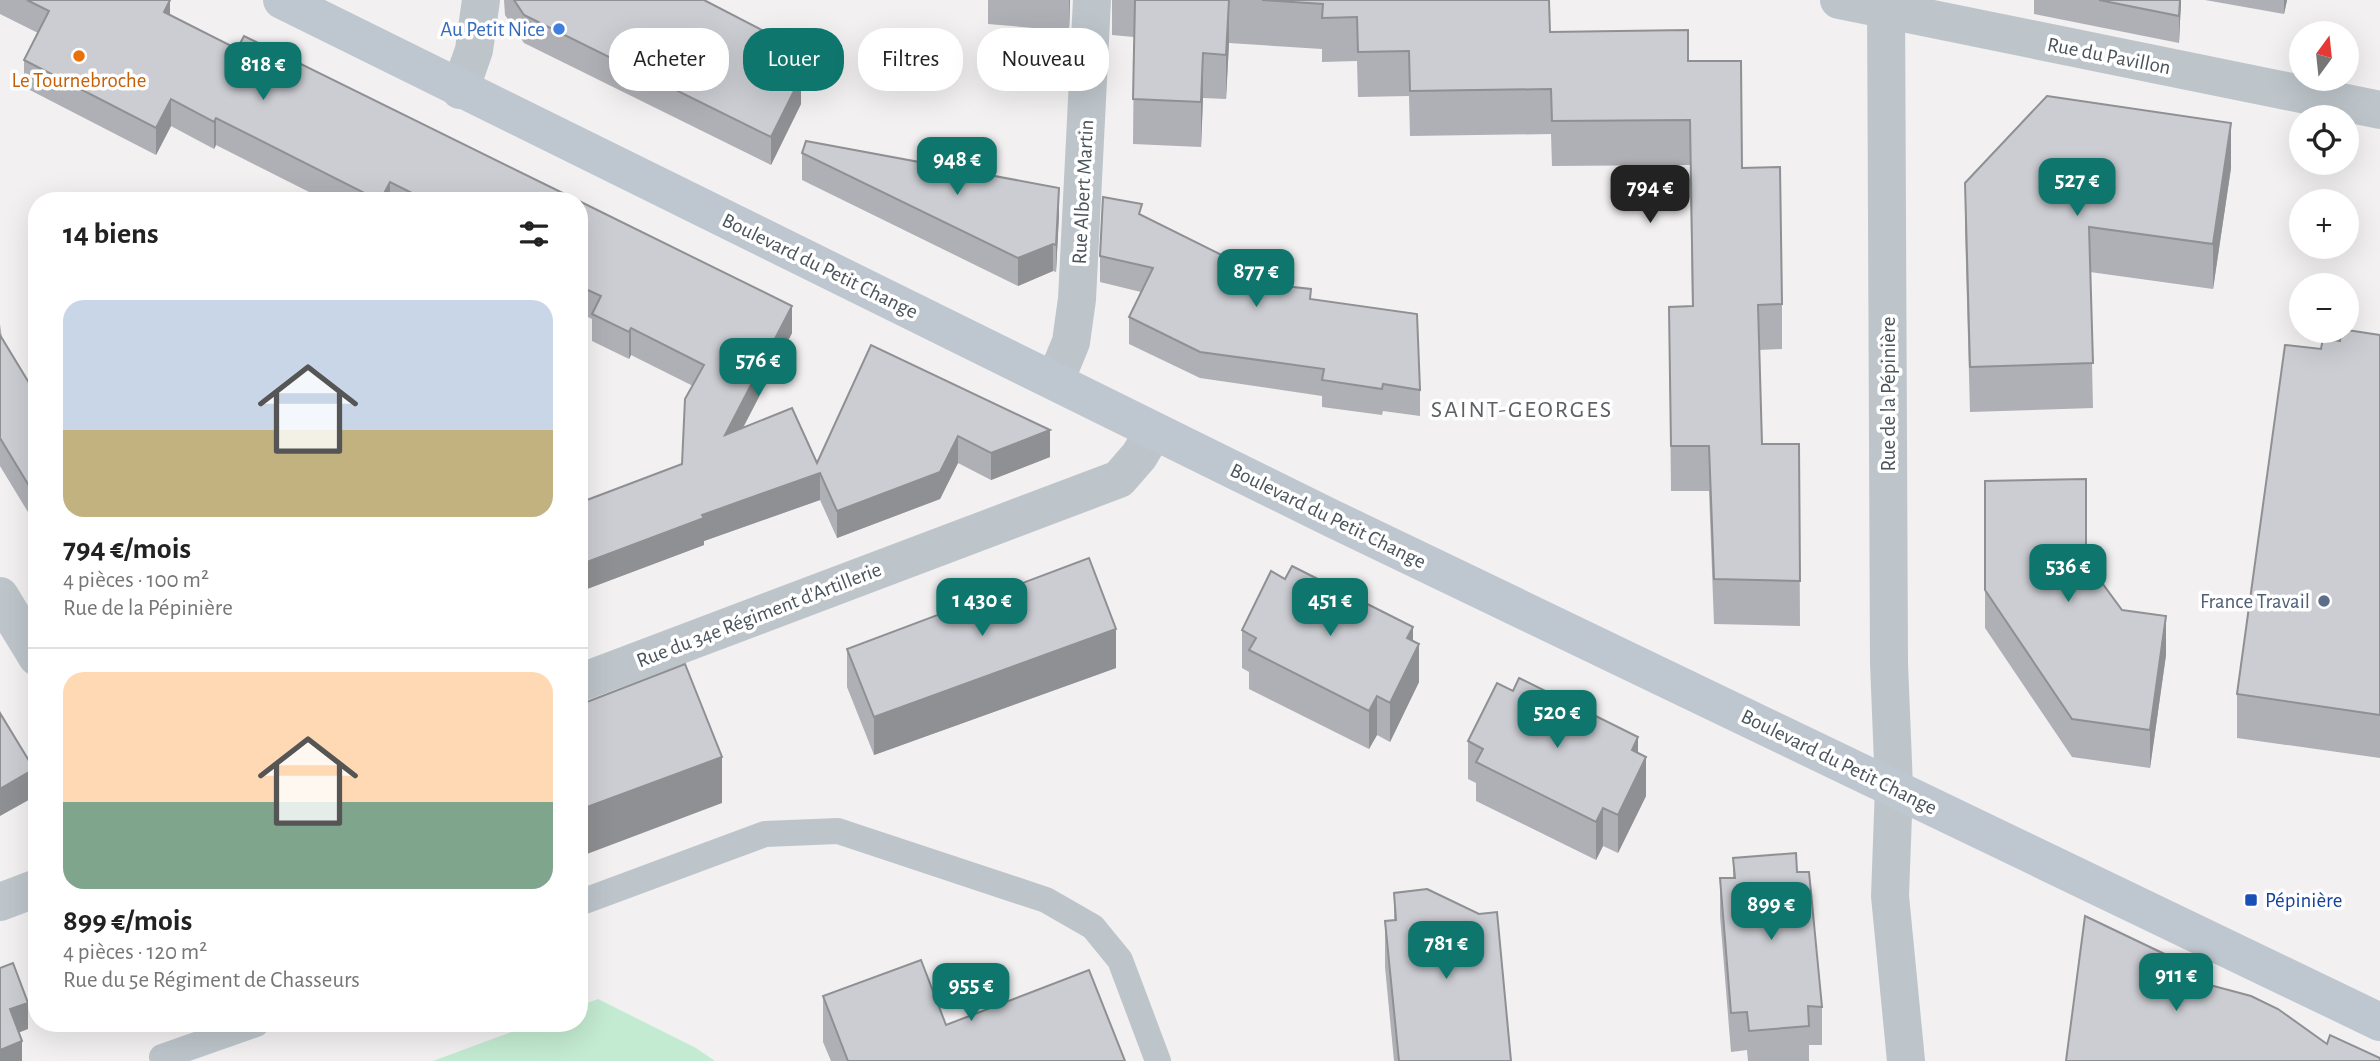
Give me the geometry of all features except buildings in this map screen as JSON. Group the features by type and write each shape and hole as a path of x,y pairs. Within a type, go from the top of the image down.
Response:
{"main road":[{"name":"Boulevard du Petit Change","path":"282,0 1154,431 2380,1022"}],"street":[{"path":"460,90 474,50 481,0"},
{"name":"Rue Albert Martin","path":"1055,381 1071,342 1077,299 1092,0"},
{"name":"Rue du Pavillon","path":"1839,0 1886,5 2380,110"},
{"name":"Rue de la Pépinière","path":"1886,5 1889,664 1894,787 1890,896 1906,1061"},
{"name":"Rue du 34e Régiment d'Artillerie","path":"588,680 1119,479 1139,456 1154,431"},
{"path":"0,596 28,642"},
{"path":"0,902 28,891"}],"lane":[{"path":"588,900 765,834 838,831 1046,900 1093,927 1120,960 1158,1061"},
{"path":"162,1057 215,1032"}],"green space":[{"path":"598,999 696,1048 715,1061 433,1061 511,1032 588,1032 588,1003"}],"place":[{"name":"Au Petit Nice","path":"559,29"},
{"name":"Le Tournebroche","path":"79,56"},
{"name":"France Travail","path":"2324,601"},
{"name":"Pépinière","path":"2251,900"}],"district":[{"name":"SAINT-GEORGES","path":"1522,410"}]}
